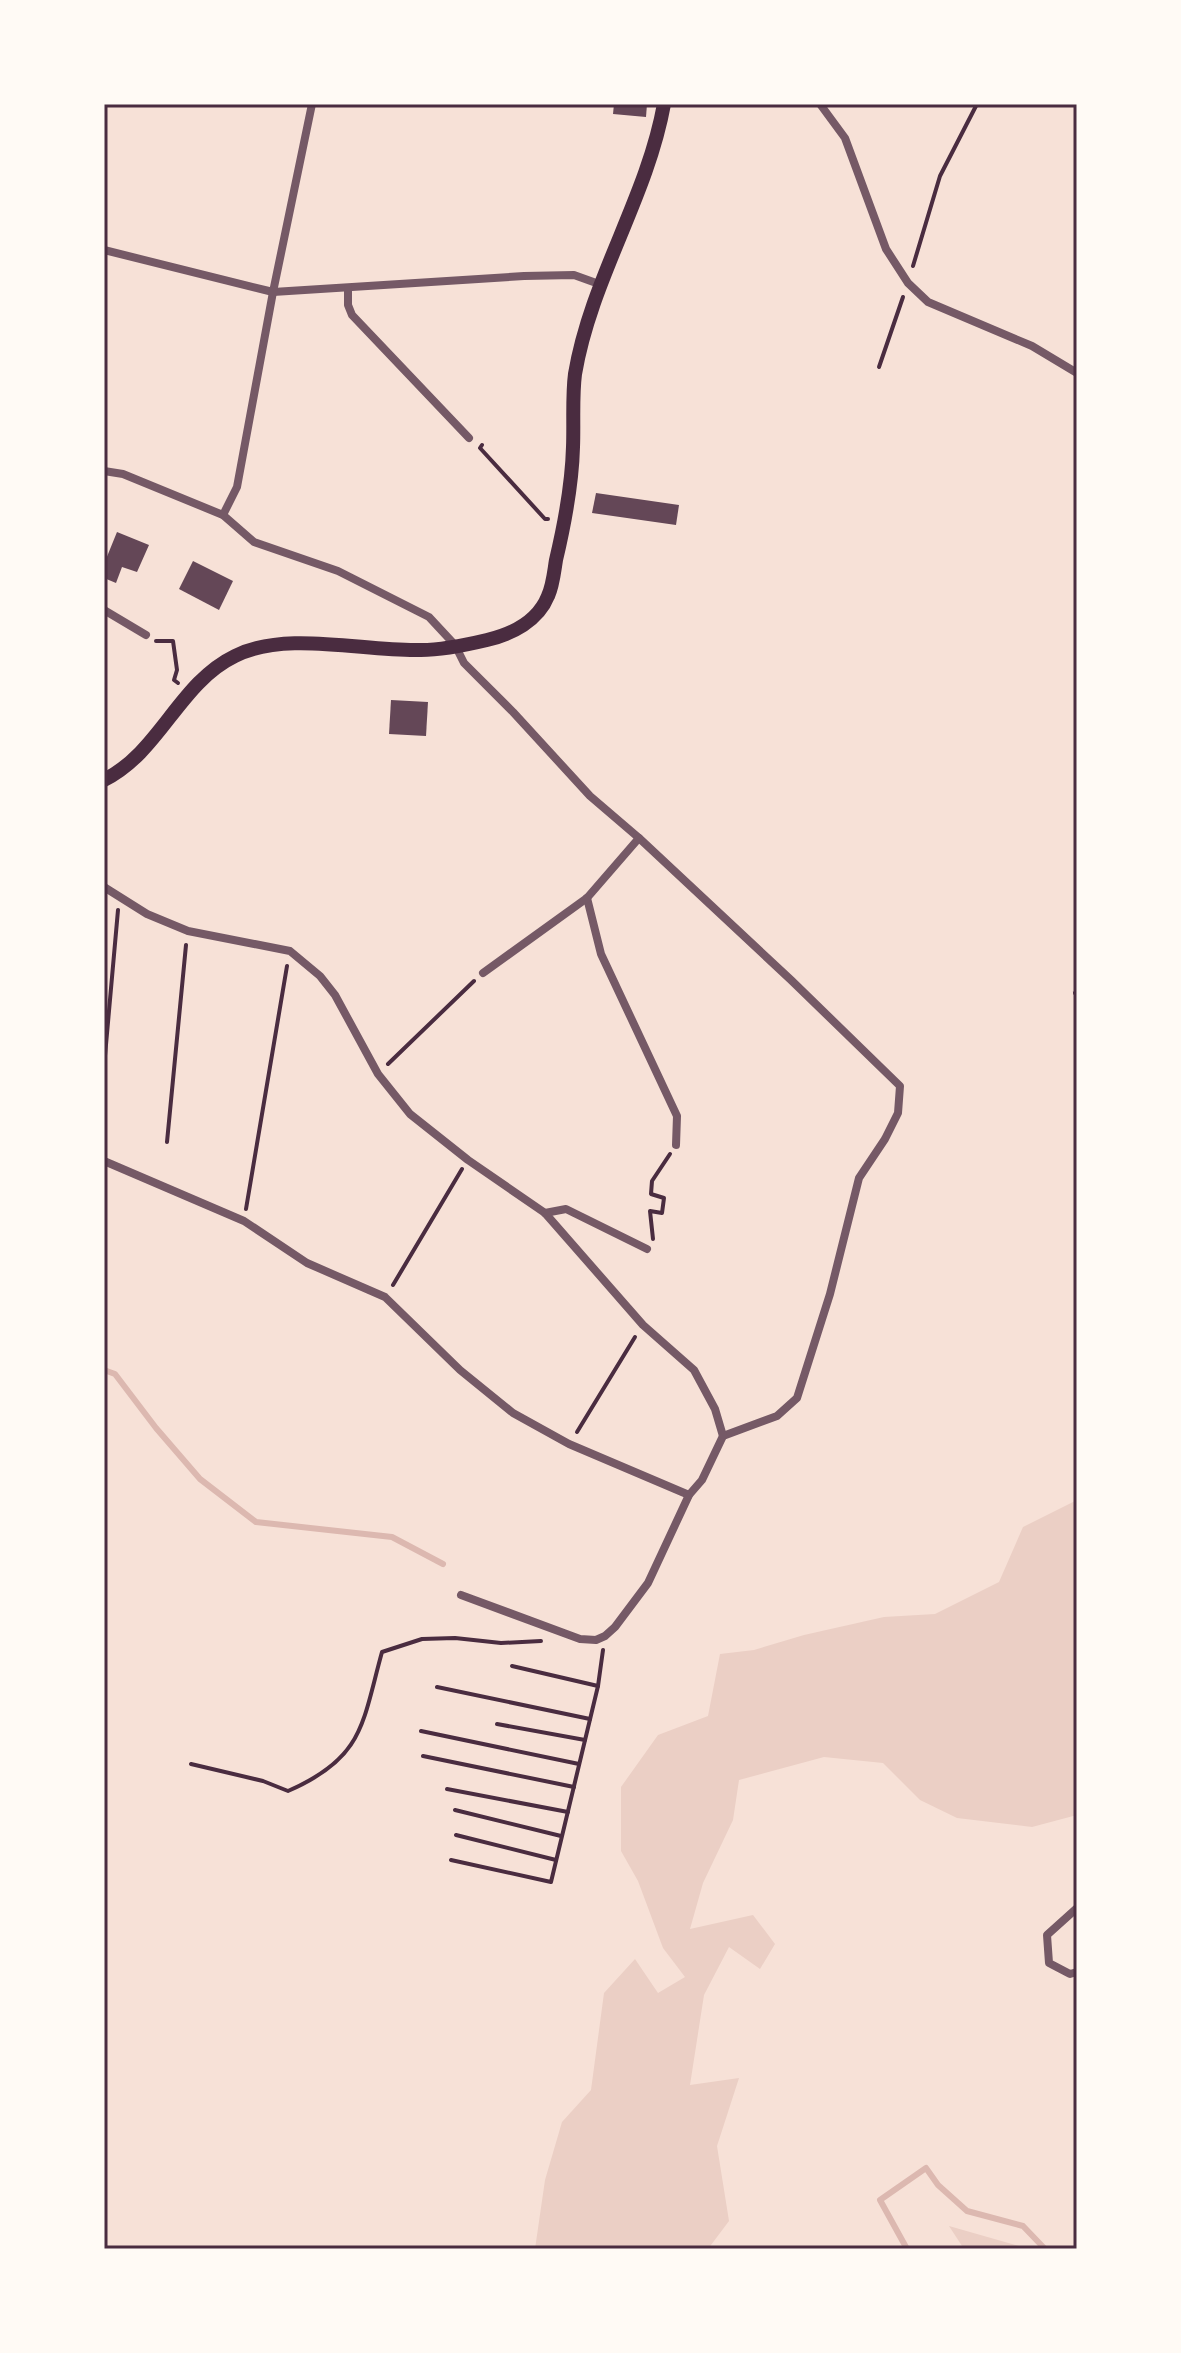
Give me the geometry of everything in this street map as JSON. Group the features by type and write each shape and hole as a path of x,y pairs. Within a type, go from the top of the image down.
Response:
{"main road":[{"path":"104,780 143,750 213,668 236,655 259,647 322,644 422,650 487,640 513,631 536,616 548,596 572,482 575,375 599,284 648,164 664,104"}],"street":[{"path":"223,515 237,487 312,104"},
{"path":"820,104 845,138 886,249 908,283 928,302 1032,346 1077,373"},
{"path":"104,250 273,292 524,276 574,275 599,284"},
{"path":"348,288 348,305 352,315 474,438"},
{"path":"104,471 123,474 223,515 254,542 338,571 429,617 455,645 464,663 590,796 639,838 900,1086 898,1113 859,1178 830,1294 797,1398 777,1416 723,1436"},
{"path":"104,610 146,635"},
{"path":"483,973 587,898 639,838"},
{"path":"104,887 147,914 188,931 290,951 320,976 335,995 378,1074 410,1114 468,1160 545,1213 643,1325 694,1370 715,1409 723,1436 702,1480 689,1495 648,1583 605,1636 596,1640 580,1639 461,1595"},
{"path":"587,898 601,954 677,1116 676,1145"},
{"path":"104,1161 244,1221 307,1263 385,1297 460,1370 513,1413 569,1444 689,1495"},
{"path":"545,1213 566,1209 647,1249"},
{"path":"1077,1908 1047,1935 1049,1963 1070,1974 1077,1972"}],"path":[{"path":"879,367 940,176 977,104"},
{"path":"474,438 484,443 480,448 545,519"},
{"path":"173,641 177,670 174,680 178,683"},
{"path":"104,1067 120,896"},
{"path":"167,1142 188,931"},
{"path":"244,1221 290,951"},
{"path":"378,1074 483,973"},
{"path":"647,1249 653,1242 650,1211 662,1213 664,1198 651,1194 652,1181 676,1145"},
{"path":"385,1297 468,1160"},
{"path":"569,1444 643,1325"},
{"path":"451,1860 551,1882 598,1686 605,1636"},
{"path":"191,1764 263,1781 288,1791 316,1779 353,1745 360,1732 382,1652 422,1639 455,1638 501,1643 548,1640"},
{"path":"512,1666 598,1686"},
{"path":"437,1687 590,1719"},
{"path":"497,1724 585,1740"},
{"path":"421,1731 579,1764"},
{"path":"423,1756 574,1787"},
{"path":"447,1789 568,1812"},
{"path":"455,1810 562,1836"},
{"path":"456,1835 556,1860"}],"shaded area":[{"path":"1077,1500 1077,1815 1032,1827 957,1818 920,1800 883,1763 824,1757 739,1780 733,1820 703,1883 690,1929 753,1915 775,1944 760,1969 729,1947 704,1995 690,2085 739,2078 717,2146 729,2221 708,2249 535,2249 545,2180 562,2122 591,2090 604,1993 635,1959 658,1993 685,1977 663,1948 638,1881 621,1851 621,1787 658,1735 708,1716 720,1654 754,1650 884,1617 935,1614 999,1582 1023,1527"},
{"path":"949,2226 1019,2246 1021,2249 964,2249"}],"building":[{"path":"614,104 647,104 646,117 613,114"},
{"path":"596,493 679,505 676,525 592,513"},
{"path":"117,532 149,545 137,572 122,567 116,583 104,578 104,564"},
{"path":"193,561 233,581 219,610 179,589"},
{"path":"391,700 428,702 426,736 389,734"}],"waterway":[{"path":"104,1370 115,1374 200,1479 256,1522 392,1537 443,1564"},
{"path":"907,2249 880,2200 926,2168 938,2185 967,2211 1023,2226 1045,2249"}]}
